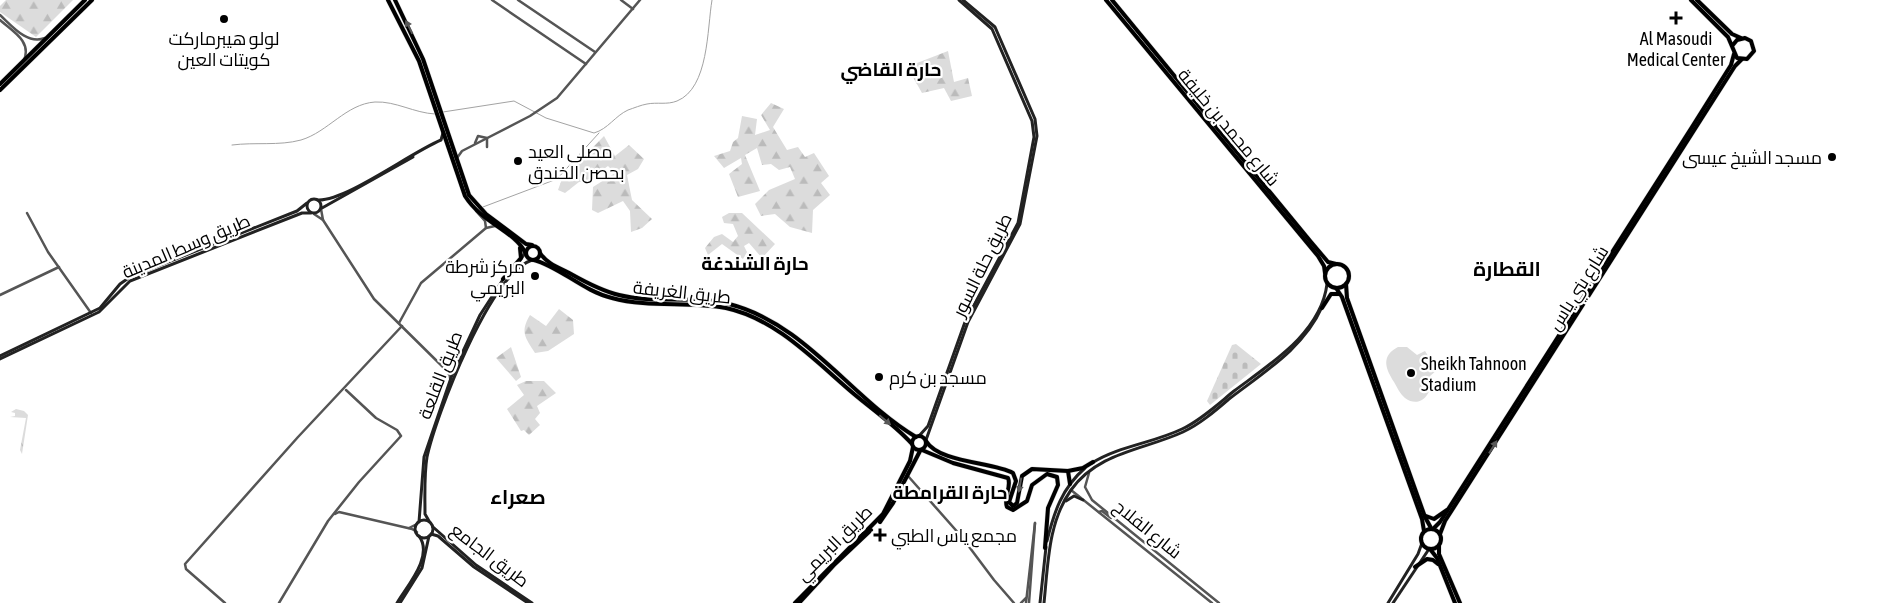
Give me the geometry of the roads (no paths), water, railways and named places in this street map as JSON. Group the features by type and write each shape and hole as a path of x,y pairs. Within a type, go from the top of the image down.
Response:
{"main road":[{"path":"0,84 85,0"},
{"path":"0,90 92,0"},
{"path":"388,0 410,41 436,106"},
{"path":"395,0 420,51 441,121 469,195 479,208 526,244 538,248 540,253 538,258 528,259 517,241 476,212 462,188 443,133 441,121"},
{"name":"طريق حلة السور","path":"917,436 928,426 965,322 1018,223 1034,137 1032,121 992,29 959,0"},
{"name":"طريق حلة السور","path":"926,440 968,322 1020,224 1037,136 1035,119 995,27 964,0"},
{"name":"شارع محمد بن خليفة","path":"1106,0 1318,256 1324,266 1325,273"},
{"name":"شارع محمد بن خليفة","path":"1112,0 1311,242 1328,262 1336,264"},
{"path":"1691,0 1727,35 1734,54 1742,59 1750,56 1754,48 1750,40 1732,34 1697,0"},
{"path":"1732,46 1741,38"},
{"name":"شارع بني ياس","path":"1432,528 1447,510 1659,178 1731,64 1734,54"},
{"name":"شارع بني ياس","path":"1440,534 1445,521 1735,66 1742,59"},
{"path":"443,133 441,140 357,186 333,197 311,200 307,203 307,209 312,213 435,145 443,142 447,145"},
{"path":"1657,189 1661,180 1659,178"},
{"path":"318,200 321,208"},
{"name":"طريق وسط المدينة","path":"0,358 102,306 120,284 130,278 297,211 307,203"},
{"name":"طريق وسط المدينة","path":"0,358 100,312 119,290 130,281 298,215 312,213"},
{"path":"503,278 522,256 517,241"},
{"path":"525,253 532,245"},
{"name":"طريق القلعة","path":"418,534 424,457 450,378 480,315 503,278 522,260 525,253"},
{"name":"طريق الغريفة","path":"540,253 546,261 599,289 625,296 674,298 728,304 769,320 788,332 917,436 926,440"},
{"name":"طريق الغريفة","path":"533,260 600,294 630,302 727,308 767,324 790,340 912,445 921,450"},
{"name":"طريق القلعة","path":"429,521 425,511 427,458 454,377 471,339 500,289 517,269 533,260"},
{"path":"1045,548 1057,506 1070,484 1095,464 1180,430 1201,418 1299,339 1316,312 1328,284 1325,273 1329,267 1336,264 1346,269 1349,276 1346,284 1346,295 1424,514 1432,528 1440,534 1439,554 1460,603"},
{"path":"1600,268 1603,275"},
{"path":"1328,284 1335,288 1342,297 1422,518 1424,531 1418,554 1388,603"},
{"path":"926,440 933,448 955,458 1011,472 1015,476 1009,502 1013,506 1017,503 1022,476 1034,468 1058,471 1083,468 1178,435 1196,425 1290,351 1310,330 1330,292 1346,284"},
{"path":"1322,308 1332,293 1337,293 1342,297"},
{"path":"655,303 674,302 674,298"},
{"name":"طريق البريمي","path":"795,603 883,514 910,461 912,445 917,436"},
{"name":"طريق البريمي","path":"799,603 835,564 878,523 898,493 921,450 926,446 926,440"},
{"path":"921,450 953,464 1009,479 1005,502 1007,507 1012,510 1027,501 1033,483 1047,474 1057,476 1058,485 1048,508 1040,603"},
{"path":"1044,603 1050,547 1062,505 1074,482 1095,464"},
{"path":"992,473 993,468"},
{"path":"1068,471 1070,484"},
{"path":"1062,505 1072,496 1083,500"},
{"path":"1424,514 1434,519 1447,510"},
{"path":"418,523 429,521"},
{"name":"طريق الجامع","path":"429,521 433,527 476,565 532,603"},
{"path":"399,603 422,568 433,527"},
{"path":"1424,531 1432,528"},
{"path":"418,534 430,535"},
{"path":"399,603 422,561 423,542 418,534"},
{"name":"طريق الجامع","path":"430,535 438,536 474,566 528,603"},
{"path":"1422,543 1429,549 1440,567 1455,603"},
{"path":"1393,603 1415,567 1429,549 1438,546"},
{"path":"1415,567 1429,559 1440,567"},
{"path":"400,590 402,596"}],"street":[{"path":"492,0 586,64"},
{"path":"518,0 595,52"},
{"path":"621,0 632,9"},
{"path":"452,146 456,151 462,151 530,116 559,96 640,0"},
{"path":"0,15 29,39 39,40 48,36"},
{"path":"0,20 24,42 26,53 23,61"},
{"path":"474,145 478,136 487,138"},
{"path":"487,138 488,147"},
{"path":"478,143 485,144"},
{"path":"457,160 462,151"},
{"path":"321,208 323,220 370,294 448,372 450,378"},
{"path":"476,212 485,221 486,228"},
{"path":"27,213 59,267 91,312"},
{"path":"312,213 323,220"},
{"path":"399,324 401,316 421,283 486,228 495,226"},
{"path":"0,295 59,267"},
{"path":"393,318 397,319 401,316"},
{"path":"225,603 186,569 185,564 339,392 402,326"},
{"path":"448,372 454,370"},
{"path":"346,390 347,384"},
{"path":"339,392 346,390"},
{"path":"278,603 333,514 401,436 398,430 376,418 346,390"},
{"name":"شارع الفلاح","path":"1095,464 1086,478 1087,493 1092,500 1219,603"},
{"path":"910,468 908,476 911,481 962,536 1014,603"},
{"path":"898,493 905,482 911,481"},
{"name":"شارع الفلاح","path":"1071,490 1212,603"},
{"path":"340,506 340,512"},
{"path":"1098,513 1102,511 1123,525"},
{"path":"333,514 340,512 408,528 418,534"},
{"path":"408,528 418,523"},
{"path":"1035,523 1027,603 1027,596 1035,523"},
{"path":"1009,598 1020,603 1027,596"}],"waterway":[{"path":"443,112 514,101 546,118 594,133 603,129 628,110 647,104 677,101 687,94 695,84 701,71 705,56 712,0"},
{"path":"232,145 284,143 301,140 320,131 355,108 375,102 390,103 420,112 435,114"},
{"path":"483,207 557,179 599,133"}],"place":[{"name":"Al Masoudi Medical Center","path":"1676,18"},
{"name":"لولو هيبرماركت كويتات العين","path":"224,19"},
{"name":"مسجد الشيخ عيسى","path":"1832,157"},
{"name":"مصلى العيد بحصن الخندق","path":"518,161"},
{"name":"مركز شرطة البريمي","path":"535,276"},
{"name":"Sheikh Tahnoon Stadium","path":"1411,373"},
{"name":"مسجد بن كرم","path":"879,377"},
{"name":"مجمع ياس الطبي","path":"880,535"}],"district":[{"name":"حارة القاضي","path":"891,69"},
{"name":"حارة الشندغة","path":"755,263"},
{"name":"القطارة","path":"1507,268"},
{"name":"حارة القرامطة","path":"950,492"},
{"name":"صعراء","path":"518,496"}]}
